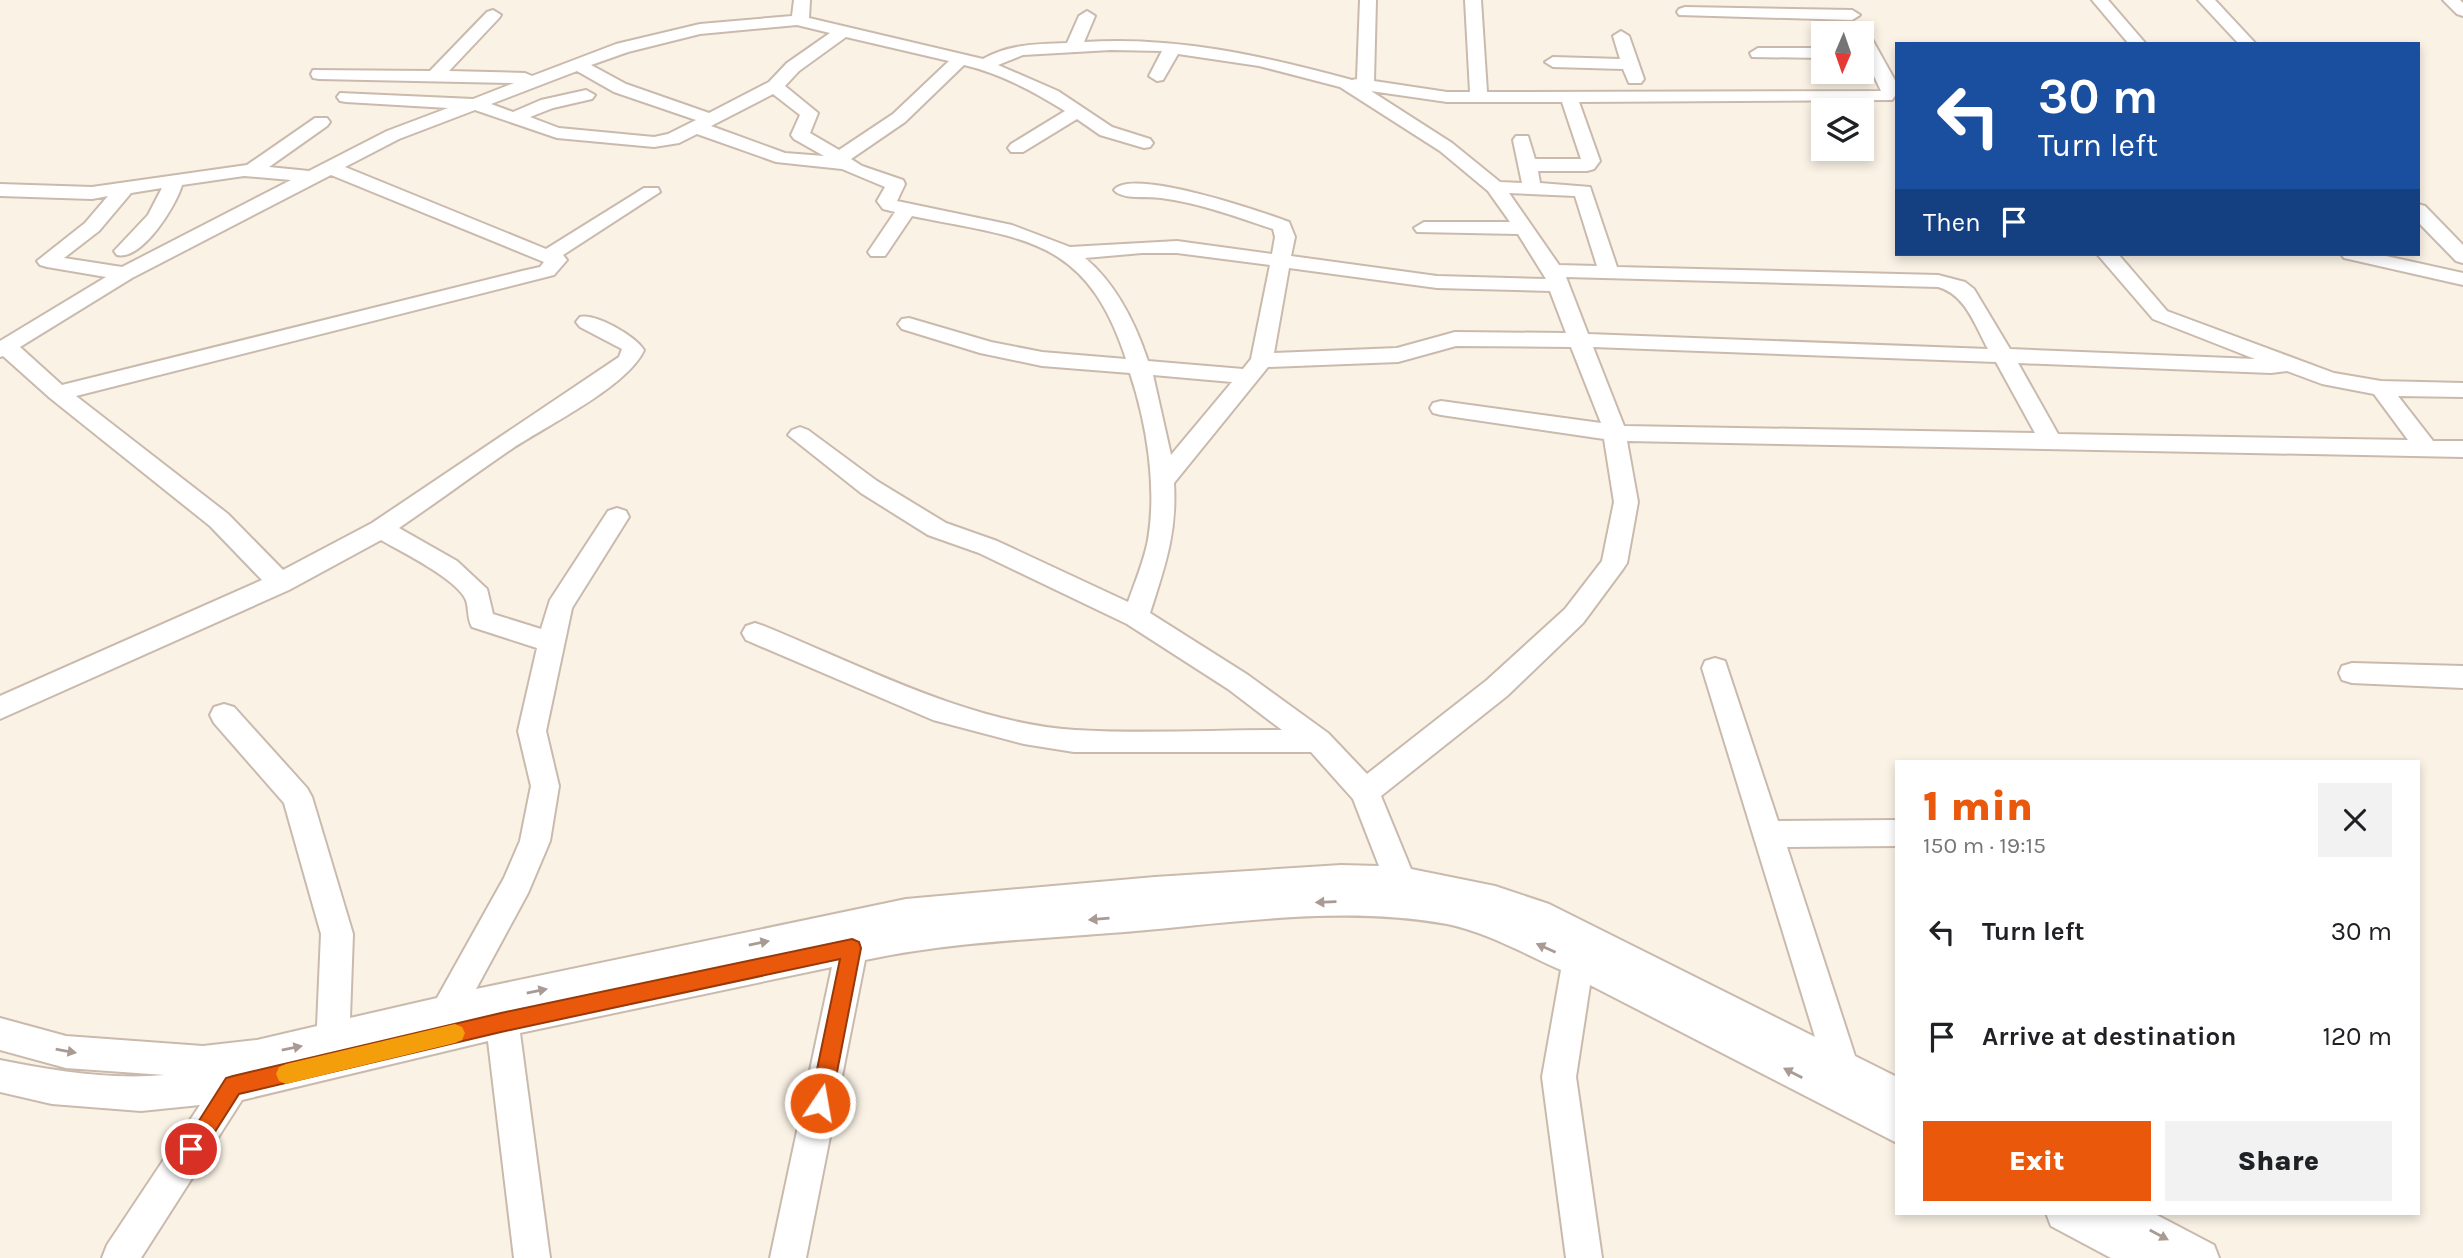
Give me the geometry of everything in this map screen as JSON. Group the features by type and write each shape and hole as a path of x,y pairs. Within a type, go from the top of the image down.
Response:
{"street":[{"path":"799,20 802,0"},
{"path":"1355,85 1368,0"},
{"path":"1473,0 1479,97"},
{"path":"1843,0 1855,21"},
{"path":"2100,0 2136,42"},
{"path":"2206,0 2246,42"},
{"path":"2451,0 2463,11"},
{"path":"1685,12 1852,15"},
{"path":"435,76 493,16"},
{"path":"1074,46 1087,16"},
{"path":"280,583 219,520 2,348 125,274 331,168 362,149 576,64 634,44 699,29 799,20 985,65 1052,95 1106,131 1144,143"},
{"path":"346,97 474,104 569,136 654,142 673,139 775,86 793,67 843,31"},
{"path":"1621,36 1640,98"},
{"path":"985,65 1001,56 1022,50 1074,46 1172,47 1259,61 1355,85 1424,95 1569,98 1886,96 1891,89 1874,64"},
{"path":"1157,76 1172,47"},
{"path":"1758,52 1811,53"},
{"path":"576,64 621,88 782,158 843,161 899,118 961,59"},
{"path":"1553,62 1630,64"},
{"path":"318,74 537,78"},
{"path":"1355,85 1446,147 1495,187 1556,278 1615,433 1626,502 1614,563 1574,616 1497,688 1365,792"},
{"path":"775,86 789,100 809,113 800,135 855,170 895,184 887,201 890,205 1038,239 1067,253 1095,276 1107,292 1141,366 1164,479 1161,537 1136,617"},
{"path":"513,118 547,104 586,95"},
{"path":"1528,165 1587,165 1591,161 1569,98"},
{"path":"1017,148 1078,111"},
{"path":"251,170 321,122"},
{"path":"1522,140 1532,188"},
{"path":"58,393 528,276 547,271 555,265 557,260 550,255 331,168"},
{"path":"0,190 81,194 251,170 312,177"},
{"path":"124,251 138,240 160,212 173,189 174,180"},
{"path":"1495,187 1577,189 1585,192 1609,272"},
{"path":"125,188 92,227 47,261 125,274"},
{"path":"1123,190 1189,196 1219,203 1282,226 1285,237 1255,368 1164,479"},
{"path":"550,255 651,192"},
{"path":"878,252 906,210"},
{"path":"2420,212 2463,257"},
{"path":"1424,228 1523,228"},
{"path":"1067,253 1161,246 1437,282 1556,278 1609,272 1948,282 1966,293 2051,441"},
{"path":"2109,256 2160,315 2287,364 2330,379 2381,388 2463,390"},
{"path":"2359,256 2461,282"},
{"path":"0,708 280,583 381,529 628,361 634,349 630,345 587,323"},
{"path":"909,324 1018,355 1141,366 1255,368 1398,355 1455,339 1578,340 2005,357 2271,366 2287,364"},
{"path":"2381,388 2427,448"},
{"path":"1441,408 1615,433 2463,449"},
{"path":"800,435 869,487 937,529 988,547 1136,617 1238,682 1318,741 1365,792 1402,892"},
{"path":"447,1011 517,884 535,841 545,786 532,731 559,607 617,517"},
{"path":"381,529 449,567 478,596 481,620 552,643"},
{"path":"755,633 943,712 1024,733 1074,741 1318,741"},
{"path":"1715,668 1842,1065 1849,1101"},
{"path":"2353,673 2463,677"},
{"path":"224,715 297,796 337,934 333,1039"},
{"path":"1768,834 1895,833"},
{"path":"0,1076 52,1087 141,1094 906,913 1258,882 1341,878 1402,892 1494,900 1538,914 1895,1094"},
{"path":"0,1034 66,1052 203,1062 241,1071 333,1039 447,1011 500,1011 852,948 961,932 1329,901 1402,892 1498,927 1578,962 1895,1125"},
{"path":"788,1258 852,948"},
{"path":"1578,962 1559,1077 1584,1258"},
{"path":"500,1011 532,1258"},
{"path":"120,1258 241,1071"},
{"path":"2068,1215 2148,1258"},
{"path":"2121,1215 2202,1258"}],"slow traffic":[{"path":"286,1074 455,1033"}],"route":[{"path":"191,1149 233,1086 501,1022 852,948 820,1103"}]}
